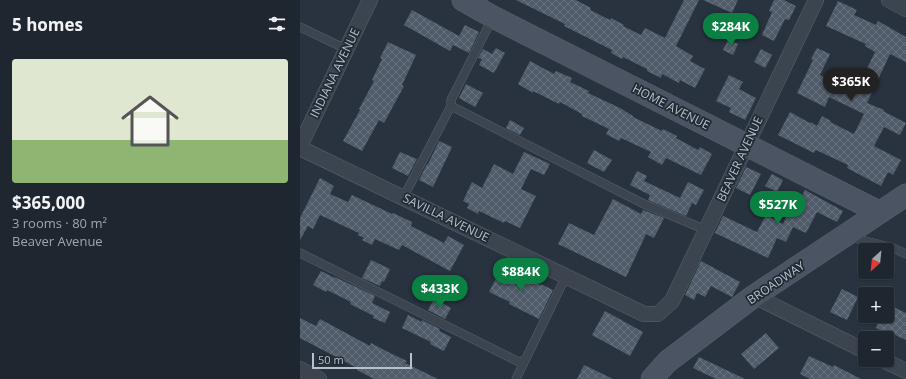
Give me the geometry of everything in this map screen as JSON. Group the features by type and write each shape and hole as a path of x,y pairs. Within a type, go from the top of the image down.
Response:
{"street":[{"name":"INDIANA AVENUE","path":"300,147 370,0"},
{"name":"HOME AVENUE","path":"463,0 879,212"},
{"name":"BEAVER AVENUE","path":"658,314 672,301 816,0"},
{"path":"889,0 906,9"},
{"name":"SAVILLA AVENUE","path":"300,147 644,314 658,314"},
{"name":"BROADWAY","path":"652,379 667,362 754,296 906,195"},
{"path":"754,296 858,348"},
{"path":"894,366 906,372"},
{"path":"300,369 319,379"}],"lane":[{"path":"403,198 451,106 451,100 494,17"},
{"path":"300,27 346,49"},
{"path":"451,106 644,204 706,230"},
{"path":"845,236 893,248 906,254"},
{"path":"300,253 521,363 524,360"},
{"path":"517,378 524,360 566,276"}],"building":[{"path":"516,0 576,0 591,8 590,10 610,20 611,18 641,35 645,28 665,38 684,0 699,0 676,46 693,56 690,61 705,69 695,88 680,80 679,83 662,74 661,78 623,57 622,59 611,53 612,50 564,26 565,24"},
{"path":"703,0 738,0 732,13"},
{"path":"774,0 784,0 796,6 789,20 785,19 774,41 762,35 772,12 769,11"},
{"path":"838,1 857,10 854,15 876,25 878,21 906,37 906,62 890,54 867,103 884,110 883,111 906,123 900,135 884,127 874,146 901,160 893,175 888,172 881,186 847,168 848,165 816,150 814,153 778,135 790,112 817,126 822,116 831,121 830,122 854,134 864,114 829,97 825,107 797,93 813,60 811,59 817,48 830,54 820,75 855,93 875,52 865,46 866,44 826,26"},
{"path":"412,10 459,36 465,25 479,32 469,53 453,45 450,51 404,25"},
{"path":"728,40 738,44 733,55 723,50"},
{"path":"388,42 416,55 402,85 404,86 384,123 379,120 362,151 343,141 374,81 372,80"},
{"path":"496,48 505,53 494,73 479,65 482,59 478,58 483,49 492,54"},
{"path":"761,49 772,55 765,68 754,62"},
{"path":"530,61 554,74 556,71 572,78 570,82 589,91 588,93 620,108 633,117 662,131 663,129 677,136 676,138 698,150 700,147 712,154 701,175 666,158 662,165 648,157 651,152 621,138 619,141 606,134 609,129 582,116 582,114 560,102 559,104 533,91 533,93 518,84"},
{"path":"729,75 743,82 739,89 756,98 745,120 729,112 731,108 716,101"},
{"path":"466,84 483,93 475,107 459,98"},
{"path":"510,120 524,128 520,135 506,128"},
{"path":"439,141 452,147 433,187 419,180"},
{"path":"594,150 612,160 604,172 587,163"},
{"path":"400,152 417,159 408,176 392,168"},
{"path":"524,152 550,164 544,175 531,169 521,189 536,196 520,228 505,221 504,223 479,211 478,214 467,208 469,204 463,201 472,182 482,188 494,164 513,174"},
{"path":"746,167 761,174 750,195 736,188"},
{"path":"637,171 647,176 644,181 680,198 688,182 704,190 696,205 692,203 686,216 648,200 650,195 630,185"},
{"path":"772,174 783,180 777,192 765,186"},
{"path":"320,178 334,186 330,194 348,202 352,195 412,222 411,226 444,243 448,236 464,245 450,271 402,245 399,250 375,239 372,245 362,240 364,238 358,235 359,233 320,215 313,229 308,226 300,240 300,218"},
{"path":"805,190 843,211 837,222 817,212 806,233 793,227 786,242 777,238 768,258 715,233 723,216 757,232 766,215 783,224 791,207 795,209"},
{"path":"613,199 641,214 643,210 664,218 654,238 646,234 626,277 558,244 569,223 594,235"},
{"path":"371,260 390,269 384,282 382,281 380,286 362,278"},
{"path":"701,261 740,282 732,297 711,286 705,297 697,293 694,300 685,295"},
{"path":"503,265 553,290 539,319 489,292"},
{"path":"321,271 375,296 372,303 390,312 385,323 373,318 374,316 350,304 351,302 313,285"},
{"path":"842,289 858,297 847,320 830,312"},
{"path":"434,299 451,308 445,319 428,310"},
{"path":"894,307 906,313 906,340 894,334 894,331 882,331 876,328 878,323 894,323"},
{"path":"605,311 643,332 630,356 592,335"},
{"path":"408,315 440,329 439,331 451,337 444,351 430,344 431,342 402,328"},
{"path":"300,318 316,326 320,319 370,346 371,343 407,361 405,363 438,379 374,379 357,370 357,368 300,338"},
{"path":"766,333 779,348 754,369 741,354"},
{"path":"809,356 833,367 834,365 861,379 810,379 800,374"},
{"path":"699,357 745,379 716,379 693,368"},
{"path":"584,365 613,379 577,379"}]}
